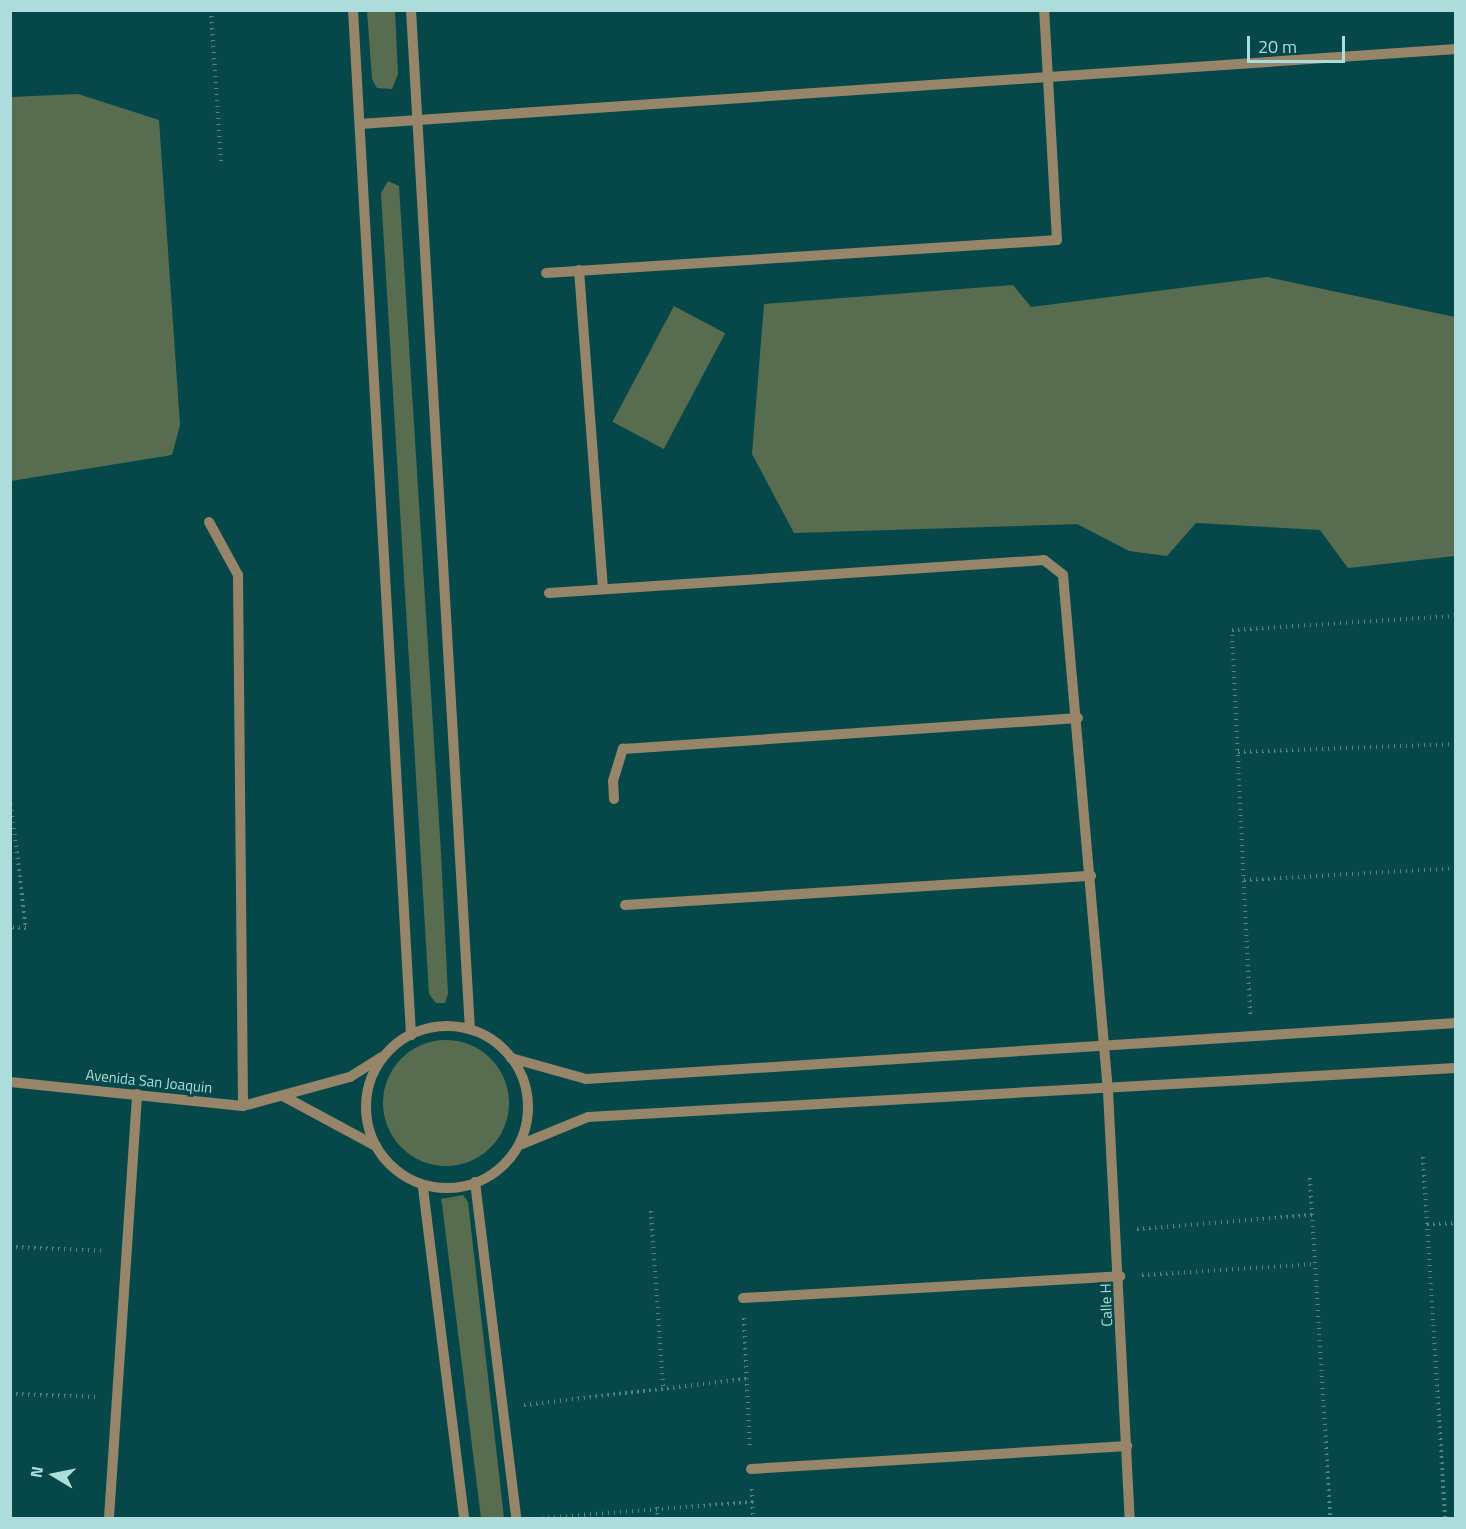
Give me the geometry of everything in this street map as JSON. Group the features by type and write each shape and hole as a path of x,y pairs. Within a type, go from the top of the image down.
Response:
{"street":[{"path":"353,10 411,1035"},
{"path":"411,10 470,1029"},
{"path":"546,273 1057,240 1044,10"},
{"path":"360,124 1455,49"},
{"path":"579,270 603,589"},
{"path":"209,522 238,575 243,1106"},
{"name":"Calle H","path":"549,593 1044,560 1063,575 1078,718 1108,1091 1120,1276 1130,1518"},
{"path":"614,799 612,781 623,749 1078,718"},
{"path":"625,905 1091,876"},
{"path":"511,1058 586,1079 1103,1042 1251,1036 1455,1023"},
{"path":"376,1146 366,1099 385,1055 411,1035 447,1025 470,1029 494,1040 511,1058 524,1080 528,1106 522,1144"},
{"name":"Avenida San Joaquin","path":"10,1082 243,1106 350,1077 385,1055"},
{"path":"283,1096 376,1146 390,1164 423,1188 475,1182 501,1168 522,1144 588,1117 1108,1091 1455,1068"},
{"path":"109,1518 130,1252 137,1094"},
{"path":"475,1182 516,1518"},
{"path":"423,1188 464,1518"},
{"path":"743,1298 1120,1276"},
{"path":"751,1469 1127,1446"}],"path":[{"path":"211,10 221,162"},
{"path":"1251,1036 1232,630 1455,616"},
{"path":"1238,752 1455,744"},
{"path":"10,798 26,928 10,927"},
{"path":"1243,880 1455,868"},
{"path":"1423,1157 1445,1518"},
{"path":"1310,1178 1330,1518"},
{"path":"651,1211 663,1389"},
{"path":"1116,1231 1312,1215"},
{"path":"1427,1224 1455,1223"},
{"path":"10,1247 130,1252"},
{"path":"1120,1276 1316,1264"},
{"path":"743,1298 753,1518"},
{"path":"503,1407 747,1379"},
{"path":"10,1394 118,1397"},
{"path":"542,1518 657,1507 753,1502"},
{"path":"657,1507 658,1518"}],"green space":[{"path":"367,11 395,11 398,74 392,89 377,88 372,79"},
{"path":"78,94 159,120 180,425 172,455 11,481 11,97"},
{"path":"388,181 399,186 441,853 448,994 445,1003 436,1003 429,994 381,193"},
{"path":"1267,277 1455,317 1455,556 1348,568 1320,530 1196,523 1167,556 1129,551 1077,524 794,533 752,454 764,304 1013,285 1031,307"},
{"path":"674,306 725,333 664,449 612,422"},
{"path":"446,1040 470,1045 491,1058 504,1079 509,1103 504,1127 491,1148 470,1161 446,1166 422,1161 401,1148 388,1127 383,1103 388,1079 401,1058 422,1045"},
{"path":"463,1195 468,1202 504,1518 481,1518 441,1199"}]}
